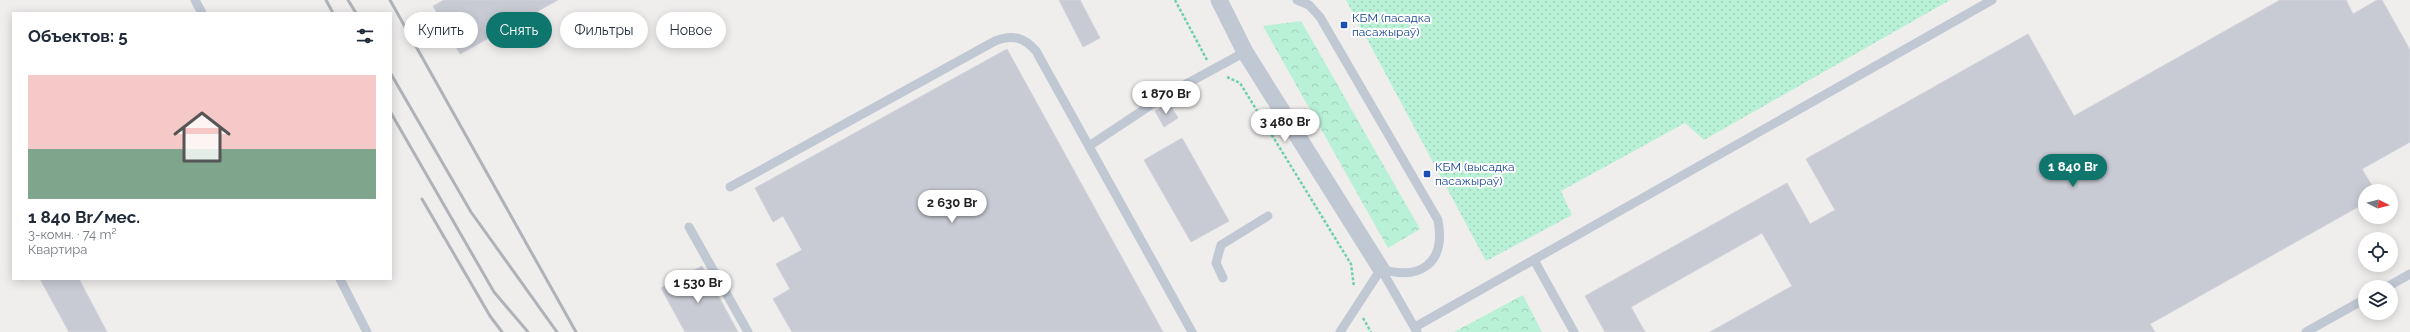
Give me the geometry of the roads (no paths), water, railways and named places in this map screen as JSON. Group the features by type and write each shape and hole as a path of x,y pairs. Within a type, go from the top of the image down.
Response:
{"street":[{"path":"1219,0 1244,52 1381,269"}],"lane":[{"path":"195,0 201,12"},
{"path":"1297,0 1309,5 1320,17 1438,220 1441,234 1438,250 1431,263 1420,271 1408,274 1381,269"},
{"path":"1381,269 1416,330 1534,260 1992,0"},
{"path":"730,187 996,41 1012,36 1020,38 1036,51 1192,332"},
{"path":"1088,146 1166,95 1244,52"},
{"path":"1223,278 1216,263 1221,245 1268,216"},
{"path":"689,227 748,332"},
{"path":"1534,260 1574,332"},
{"path":"1340,332 1381,269"},
{"path":"2398,281 2410,274"},
{"path":"341,280 367,332"},
{"path":"2306,332 2358,303"}],"railway":[{"path":"326,0 332,12"},
{"path":"348,0 355,12"},
{"path":"390,0 576,332"},
{"path":"392,76 471,212 557,332"},
{"path":"392,115 494,292 528,332"},
{"path":"422,199 490,316 502,332"}],"place":[{"name":"КБМ (пасадка пасажыраў)","path":"1344,25"},
{"name":"КБМ (высадка пасажыраў)","path":"1427,174"}]}
